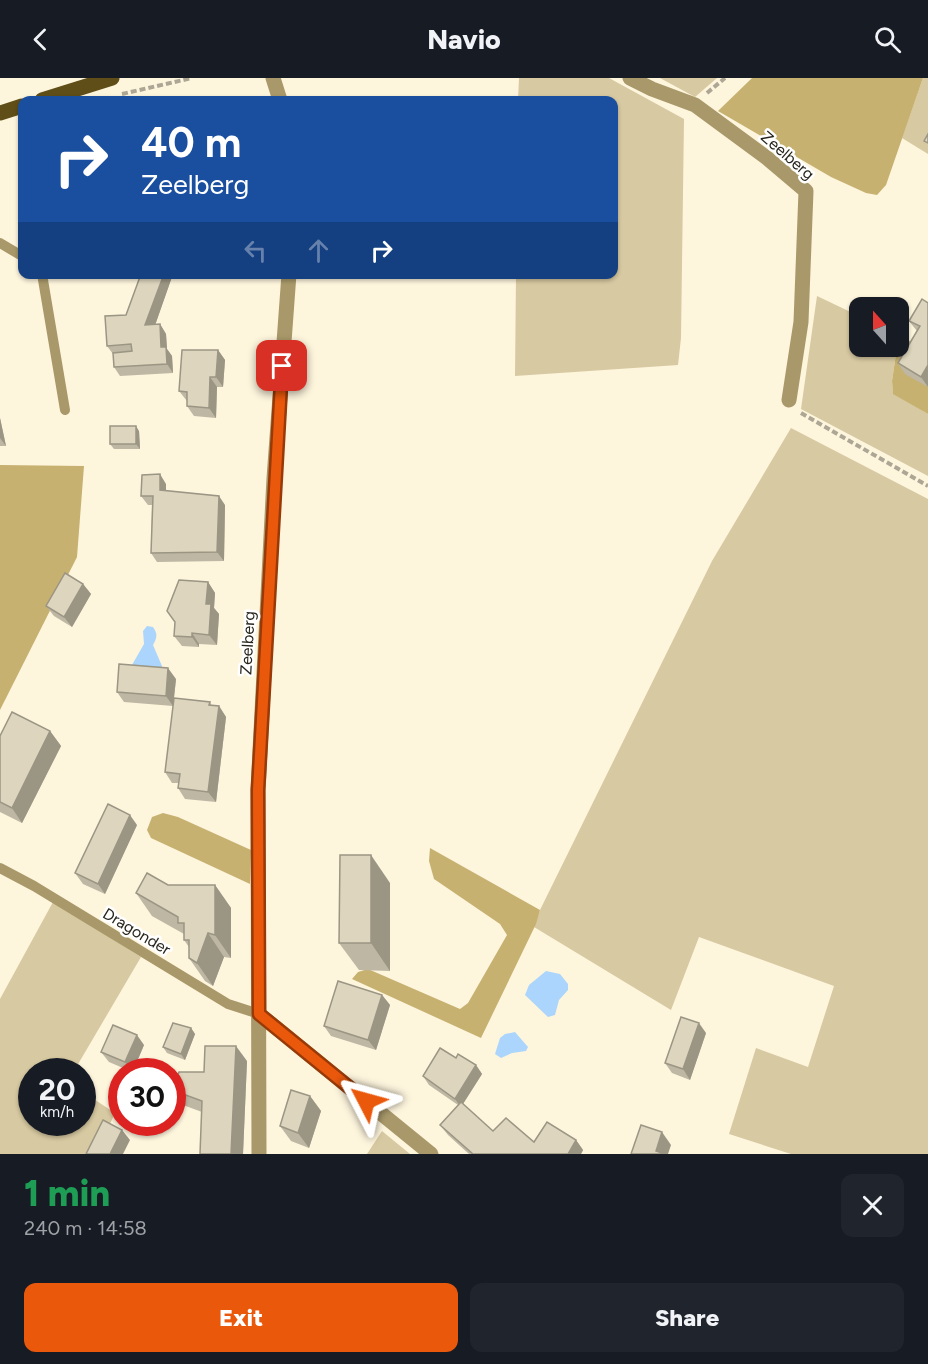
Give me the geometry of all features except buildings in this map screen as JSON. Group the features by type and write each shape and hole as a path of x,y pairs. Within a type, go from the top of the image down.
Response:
{"main road":[{"path":"55,96 112,78"},
{"path":"0,113 18,107"}],"street":[{"name":"Zeelberg","path":"630,78 694,105 767,158 806,191 801,322 789,400"},
{"path":"275,79 279,96"},
{"name":"Zeelberg","path":"259,1154 258,790 274,478 289,279"},
{"path":"259,1014 431,1154"}],"lane":[{"path":"0,243 18,254"},
{"path":"43,279 65,410"},
{"name":"Dragonder","path":"0,868 34,886 228,1004 259,1014"}],"path":[{"path":"116,96 192,78"},
{"path":"789,400 799,412 928,486"}],"shaded area":[{"path":"519,78 609,78 684,119 681,338 678,365 515,376 516,279 618,279 618,96 518,96"},
{"path":"660,78 717,78 695,97"},
{"path":"752,78 923,78 886,185 877,195 866,193 831,177 718,111"},
{"path":"923,78 928,78 928,154 902,138"},
{"path":"817,296 849,311 849,357 896,357 892,381 893,393 928,414 928,476 801,409"},
{"path":"909,341 928,353 928,414 893,394 892,381 896,357 909,357"},
{"path":"791,428 928,499 928,1154 791,1154 729,1134 756,1048 808,1067 834,986 699,937 671,1010 534,927 540,910 712,561"},
{"path":"0,465 84,466 77,557 0,710"},
{"path":"163,813 178,817 251,850 250,884 151,838 147,830 152,817"},
{"path":"430,848 540,910 536,924 481,1038 352,979 358,972 368,969 460,1009 468,1003 507,935 500,924 434,879 429,861"},
{"path":"53,902 141,957 82,1058 18,1058 18,1136 96,1136 96,1101 108,1108 108,1128 96,1154 0,1154 0,999"},
{"path":"382,1131 410,1154 367,1154"}],"water":[{"path":"147,626 153,627 156,634 153,645 162,666 158,678 132,665 144,644 143,631"},
{"path":"546,971 560,974 568,984 568,990 559,1000 555,1015 548,1017 525,995 529,985"},
{"path":"515,1032 528,1047 526,1051 512,1053 501,1058 495,1054 500,1038 505,1034"}],"route":[{"path":"282,366 258,790 259,1014 366,1101"}]}
